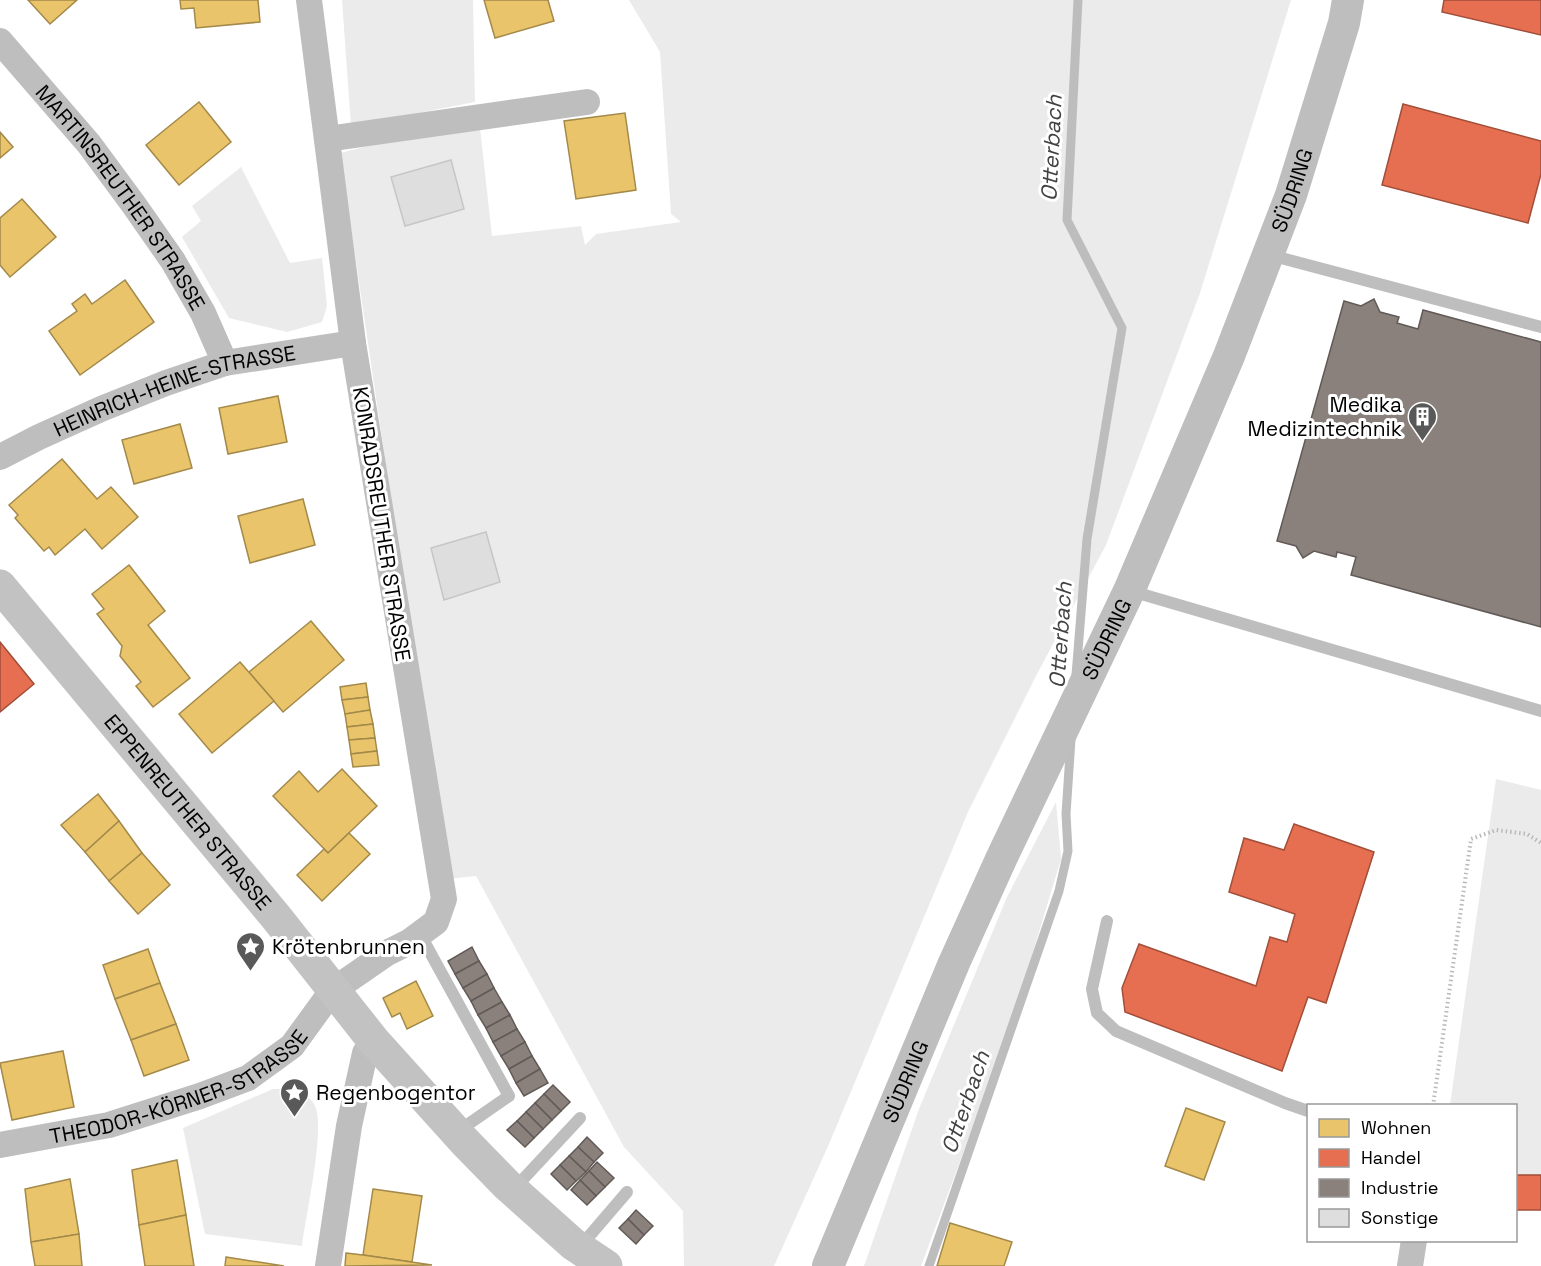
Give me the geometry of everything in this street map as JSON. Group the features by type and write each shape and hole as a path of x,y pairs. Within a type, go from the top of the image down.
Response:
{"main road":[{"name":"EPPENREUTHER STRASSE","path":"0,586 276,917 332,991 373,1040 456,1133 513,1190 579,1248 606,1266"}],"street":[{"name":"KONRADSREUTHER STRASSE","path":"309,0 353,342 444,899 436,922 409,942 387,952 332,991"},
{"name":"SÜDRING","path":"828,1266 954,963 1002,857 1130,591 1229,356 1291,195 1344,23 1348,0"},
{"name":"MARTINSREUTHER STRASSE","path":"0,41 89,144 147,223 203,312 225,363"},
{"path":"327,139 587,102"},
{"name":"HEINRICH-HEINE-STRASSE","path":"0,457 101,409 225,363 353,342"},
{"name":"THEODOR-KÖRNER-STRASSE","path":"0,1145 109,1125 248,1078 292,1046 332,991"},
{"path":"328,1266 349,1126 365,1053 373,1040"},
{"path":"1410,1266 1414,1242"}],"lane":[{"path":"1268,254 1541,327"},
{"path":"1130,591 1541,711"},
{"path":"1107,921 1092,988 1097,1013 1116,1031 1307,1111"},
{"path":"420,934 508,1096 456,1133"},
{"path":"513,1190 580,1118"},
{"path":"579,1248 627,1192"}],"path":[{"path":"1434,1104 1471,839 1496,830 1527,834 1541,843"}],"shaded area":[{"path":"342,0 473,0 475,102 351,126"},
{"path":"629,0 1291,0 1200,293 1106,545 1037,674 968,812 829,1144 774,1266 684,1266 683,1211 624,1147 476,876 447,879 340,153 368,146 480,128 492,236 581,226 585,245 596,234 681,222 671,214 660,52"},
{"path":"241,167 290,263 322,258 327,306 322,322 287,332 229,318 182,237 201,221 192,206"},
{"path":"1496,779 1541,790 1541,1175 1517,1175 1517,1104 1450,1104"},
{"path":"1056,802 1061,859 1011,1025 921,1266 864,1266 919,1109 1007,897"},
{"path":"273,1089 290,1090 306,1095 314,1104 317,1115 317,1150 302,1246 205,1234 183,1128"}],"building: Wohnen":[{"path":"28,0 77,0 50,24"},
{"path":"180,0 258,0 260,22 196,28 194,8 181,9"},
{"path":"484,0 548,0 554,21 495,38"},
{"path":"199,102 231,142 179,185 146,145"},
{"path":"625,113 636,190 576,199 564,121"},
{"path":"0,132 13,147 0,158"},
{"path":"22,199 56,237 10,277 0,265 0,218"},
{"path":"125,280 154,322 80,375 49,331 77,311 72,304 85,294 92,304"},
{"path":"278,396 287,442 228,454 219,408"},
{"path":"180,424 192,468 134,484 122,440"},
{"path":"62,459 97,499 111,487 138,517 102,549 85,529 55,555 49,547 44,551 15,518 18,515 9,505"},
{"path":"303,499 315,545 250,563 238,516"},
{"path":"129,565 165,611 148,625 190,678 153,707 136,686 141,682 120,656 122,646 97,614 104,609 92,594"},
{"path":"311,621 344,660 283,712 249,672"},
{"path":"240,662 274,701 212,753 179,714"},
{"path":"366,683 368,697 342,700 340,687"},
{"path":"368,697 370,710 345,714 342,700"},
{"path":"370,710 373,724 347,727 345,714"},
{"path":"373,724 375,738 349,740 347,727"},
{"path":"375,738 377,751 351,754 349,740"},
{"path":"377,751 379,765 353,767 351,754"},
{"path":"342,769 377,806 328,853 273,796 299,771 318,792"},
{"path":"98,794 119,821 85,852 61,825"},
{"path":"119,821 142,853 109,881 85,852"},
{"path":"349,833 370,854 322,901 297,875 324,849 328,853"},
{"path":"142,853 170,885 138,914 109,881"},
{"path":"148,949 160,983 115,999 103,965"},
{"path":"416,981 433,1016 407,1029 400,1013 392,1017 383,998"},
{"path":"160,983 176,1024 131,1040 115,999"},
{"path":"176,1024 189,1060 144,1076 131,1040"},
{"path":"63,1051 74,1107 12,1120 0,1063"},
{"path":"1186,1108 1225,1122 1204,1180 1165,1166"},
{"path":"177,1160 186,1215 139,1225 132,1170"},
{"path":"70,1179 79,1234 31,1242 25,1189"},
{"path":"373,1189 422,1196 412,1262 363,1255"},
{"path":"186,1215 194,1266 145,1266 139,1225"},
{"path":"950,1223 1012,1242 1004,1266 937,1266"},
{"path":"79,1234 82,1266 35,1266 31,1242"},
{"path":"346,1253 363,1255 432,1265 345,1266"},
{"path":"226,1257 284,1266 225,1266"}],"building: Handel":[{"path":"1444,0 1541,0 1541,35 1442,12"},
{"path":"1403,104 1541,141 1541,174 1528,223 1382,185"},
{"path":"0,642 34,684 0,712"},
{"path":"1294,824 1374,852 1326,1003 1308,997 1282,1071 1125,1012 1122,988 1139,944 1256,986 1270,937 1287,942 1295,914 1229,892 1244,838 1284,850"},
{"path":"1517,1175 1541,1175 1541,1210 1517,1210"}],"building: Industrie":[{"name":"Medika Medizintechnik","path":"1374,299 1380,312 1399,317 1397,323 1418,329 1423,310 1541,342 1541,627 1351,575 1356,557 1337,552 1336,557 1314,551 1303,558 1296,546 1277,541 1344,301 1361,306"},
{"path":"472,947 479,961 455,974 448,961"},
{"path":"479,961 487,974 463,988 455,974"},
{"path":"487,974 494,988 471,1001 463,988"},
{"path":"494,988 502,1002 478,1015 471,1001"},
{"path":"502,1002 510,1015 486,1028 478,1015"},
{"path":"510,1015 517,1029 493,1042 486,1028"},
{"path":"517,1029 525,1042 501,1056 493,1042"},
{"path":"525,1042 532,1056 509,1069 501,1056"},
{"path":"532,1056 540,1069 516,1083 509,1069"},
{"path":"540,1069 548,1083 524,1096 516,1083"},
{"path":"553,1085 570,1102 561,1111 544,1094"},
{"path":"544,1094 561,1111 552,1120 535,1103"},
{"path":"535,1103 552,1120 543,1129 526,1112"},
{"path":"526,1112 543,1129 534,1138 517,1121"},
{"path":"517,1121 534,1138 525,1147 507,1130"},
{"path":"587,1137 603,1153 594,1162 578,1147"},
{"path":"578,1147 594,1162 586,1172 569,1156"},
{"path":"569,1156 586,1172 576,1181 560,1165"},
{"path":"597,1162 614,1178 605,1187 589,1171"},
{"path":"560,1165 576,1181 567,1190 551,1174"},
{"path":"589,1171 605,1187 596,1196 580,1180"},
{"path":"580,1180 596,1196 587,1205 571,1190"},
{"path":"636,1210 653,1226 644,1235 628,1219"},
{"path":"628,1219 644,1235 636,1244 619,1228"}],"building: Sonstige":[{"path":"451,160 464,209 405,226 391,177"},
{"path":"486,532 500,582 444,600 431,548"}],"waterway":[{"name":"Otterbach","path":"1076,675 1087,539 1122,328 1067,220 1078,0"},
{"name":"Otterbach","path":"929,1266 1059,891 1068,851 1066,814 1071,739"}],"place":[{"name":"Medika Medizintechnik","path":"1423,442"},
{"name":"Krötenbrunnen","path":"251,972"},
{"name":"Regenbogentor","path":"295,1118"}]}
